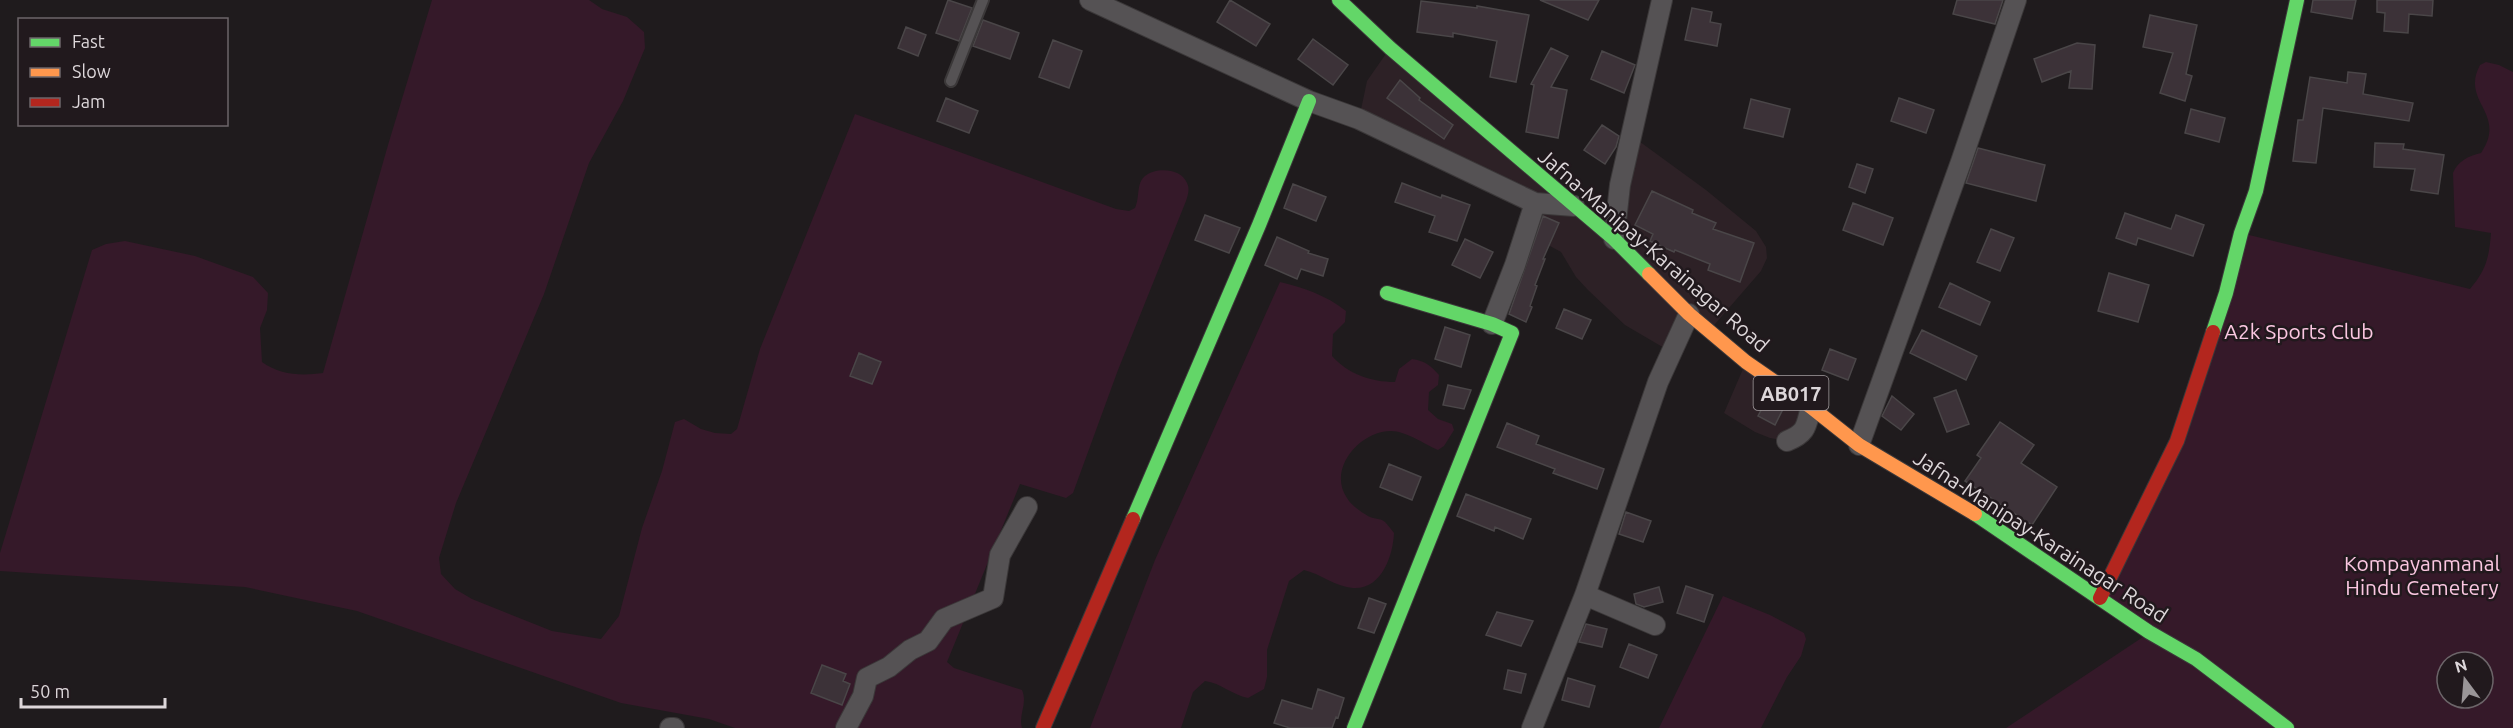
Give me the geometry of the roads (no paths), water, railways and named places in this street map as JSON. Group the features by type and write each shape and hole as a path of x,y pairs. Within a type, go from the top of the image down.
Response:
{"street":[{"path":"1090,0 1309,101 1359,118 1535,203 1574,206"},
{"name":"Jafna-Manipay-Karainagar Road","path":"1339,0 1390,48 1614,239 1689,314 1746,362 1811,407 1858,445 1980,517 2149,632 2196,659 2287,728"},
{"path":"1366,23 1369,0"},
{"path":"1614,239 1620,185 1662,0"},
{"path":"1858,445 1961,162 2016,0"},
{"path":"2100,598 2177,441 2226,293 2241,233 2256,191 2297,0"},
{"path":"1043,728 1259,225 1309,101"},
{"path":"1492,324 1535,203"},
{"path":"1354,728 1512,333 1492,324 1388,293"},
{"path":"1532,728 1585,595 1658,382 1689,314"},
{"path":"1787,441 1798,436 1805,429 1811,407"},
{"path":"846,728 863,696 867,678 889,667 910,650 928,641 944,619 993,598 1000,555 1027,507"},
{"path":"1585,595 1655,625"}],"lane":[{"path":"951,81 983,0"}],"park label":[{"name":"A2k Sports Club","path":"2299,331"},
{"name":"Kompayanmanal Hindu Cemetery","path":"2422,575"}]}
